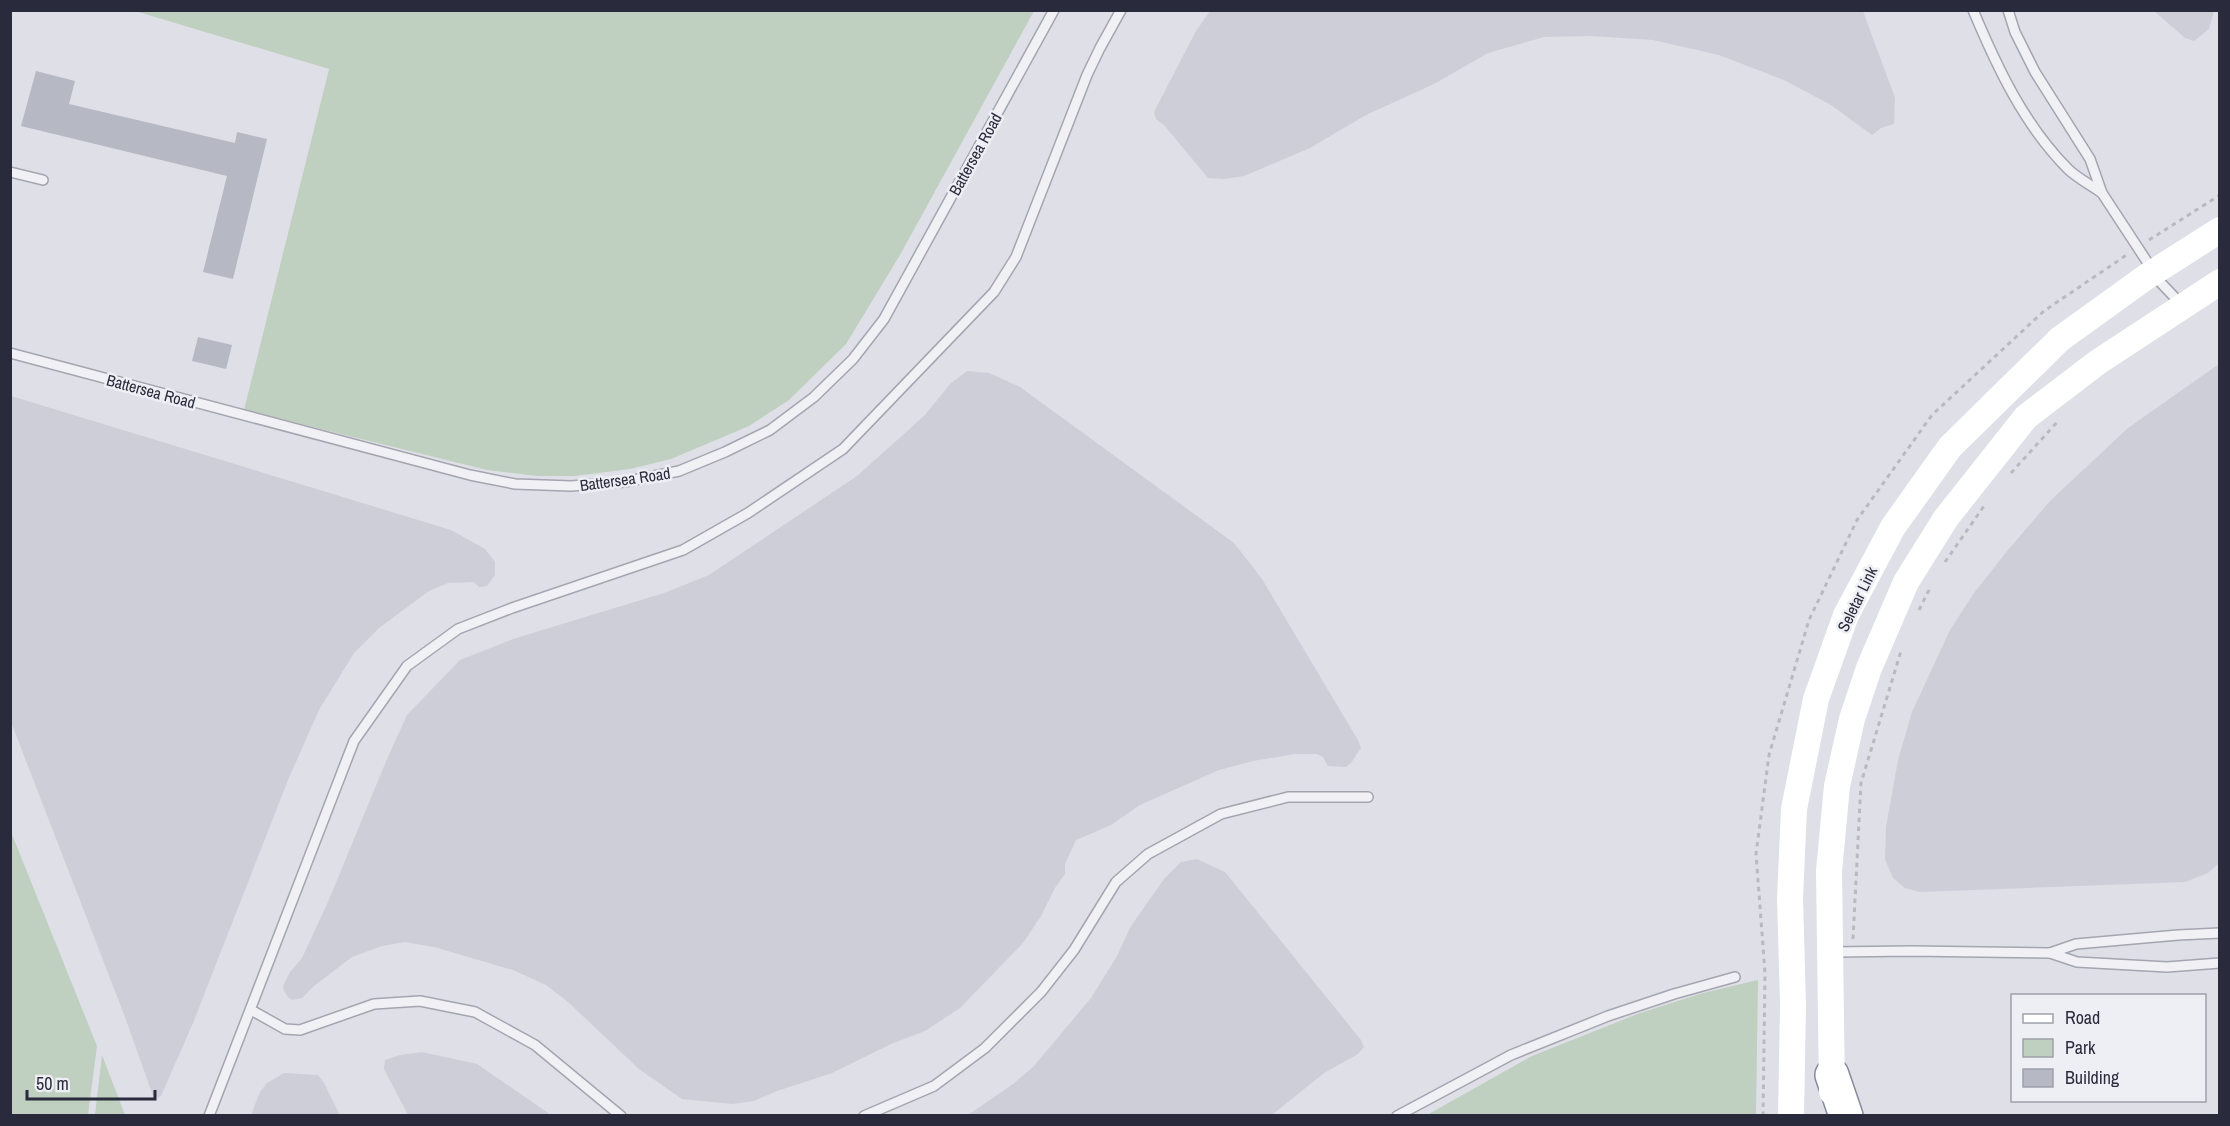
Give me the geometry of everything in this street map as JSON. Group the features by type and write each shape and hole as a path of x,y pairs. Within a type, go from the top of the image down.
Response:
{"highway":[{"path":"1832,1076 1846,1116"}],"main road":[{"name":"Seletar Link","path":"1791,1116 1790,898 1794,809 1816,699 1846,615 1893,527 1950,447 2060,339 2155,272 2220,230"},
{"path":"1833,1116 1832,1076 1841,952 1829,871 1837,786 1852,719 1869,668 1906,582 1946,518 2026,417 2098,362 2220,282"},
{"path":"1792,981 1802,960 1812,951 1841,952"}],"lane":[{"name":"Battersea Road","path":"10,352 459,472 515,483 571,486 603,484 679,471 770,430 814,397 853,359 884,319 1054,10"},
{"path":"209,1116 354,741 406,666 458,629 512,608 683,550 748,513 843,449 993,292 1005,276 1016,257 1087,75 1121,10"},
{"path":"1973,10 1994,62 2036,131 2069,170 2102,193"},
{"path":"2008,10 2015,32 2036,72 2090,159 2102,193 2167,291 2183,305"},
{"path":"10,171 44,180"},
{"path":"864,1116 934,1086 985,1048 1041,992 1074,950 1116,882 1148,854 1221,814 1288,797 1368,797"},
{"path":"2050,953 2076,944 2178,934 2220,933"},
{"path":"1841,952 2050,953 2078,962 2167,967 2220,963"},
{"path":"1397,1116 1511,1055 1608,1016 1735,977"},
{"path":"250,1010 285,1029 300,1030 374,1004 420,1001 475,1012 535,1045 621,1116"}],"path":[{"path":"2006,479 2061,417"},
{"path":"1941,569 1985,506"},
{"path":"1914,620 1934,578"},
{"path":"1841,952 1861,783 1904,641"}],"shaded area":[{"path":"1210,11 1863,11 1895,98 1894,124 1881,128 1872,135 1831,105 1784,80 1719,55 1653,40 1591,36 1544,37 1488,53 1434,84 1366,115 1310,148 1244,176 1224,179 1208,178 1164,125 1156,119 1154,112 1196,31"},
{"path":"2154,11 2214,11 2209,29 2194,41 2185,38"},
{"path":"2219,364 2219,863 2208,873 2185,882 1920,892 1905,888 1893,878 1885,859 1886,827 1898,760 1912,712 1950,630 1974,593 2050,501 2128,428"},
{"path":"967,371 989,373 1020,387 1234,543 1262,579 1359,742 1361,748 1351,763 1346,767 1328,766 1323,757 1317,754 1295,754 1253,761 1219,770 1140,805 1111,825 1076,840 1065,864 1065,874 1023,943 960,1008 925,1031 891,1044 832,1073 754,1101 733,1104 682,1099 639,1069 568,1002 546,985 513,970 434,947 405,942 382,946 352,957 302,998 292,1000 288,997 283,989 284,984 290,972 302,958 328,902 407,715 460,660 513,639 664,593 709,575 857,476 925,415 950,384"},
{"path":"11,396 451,530 485,549 495,562 495,575 487,586 479,587 474,582 448,583 429,591 379,628 354,653 319,710 288,780 193,1023 161,1096 157,1098 153,1096 125,1017 11,722"},
{"path":"1197,859 1225,872 1361,1040 1364,1047 1358,1054 1324,1073 1272,1115 968,1115 1013,1084 1034,1066 1091,998 1117,956 1131,926 1164,879 1181,862"},
{"path":"422,1052 477,1064 551,1115 408,1115 384,1069 385,1060"},
{"path":"284,1073 318,1075 340,1115 251,1115 260,1092 267,1083"}],"green space":[{"path":"135,11 1034,11 900,255 846,344 789,400 749,426 671,459 630,469 575,476 537,476 487,470 244,410 329,69"},
{"path":"11,832 97,1046 88,1115 11,1115"},
{"path":"1758,980 1756,1115 1427,1115 1532,1056 1640,1013 1703,993"},
{"path":"102,1055 125,1115 95,1115"}],"building":[{"path":"36,71 75,81 69,104 235,143 237,132 267,139 233,279 203,272 227,176 21,126"},
{"path":"198,337 232,345 226,369 192,361"}]}
